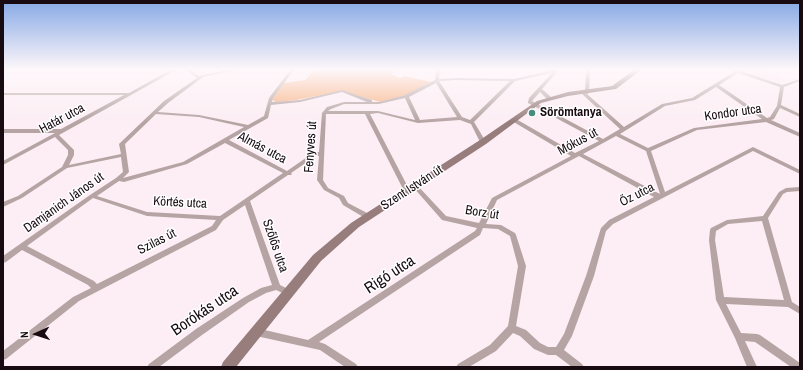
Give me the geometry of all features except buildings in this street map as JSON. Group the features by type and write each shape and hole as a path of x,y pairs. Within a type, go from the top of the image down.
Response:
{"street":[{"name":"Határ utca","path":"3,163 143,87"},
{"path":"118,179 126,172 122,144 166,102 187,87"},
{"name":"Damjanich János út","path":"3,260 118,179 124,180 186,163 266,117 271,98 279,87"},
{"name":"Fenyves út","path":"367,216 345,204 342,197 326,189 320,180 324,113 329,108 344,103 376,103 408,96 425,87"},
{"path":"442,87 460,118"},
{"path":"471,122 507,87"},
{"path":"586,87 585,93 623,129"},
{"name":"Szent István út","path":"228,367 256,332 282,290 327,248 367,216 483,142 534,105 549,98 615,87"},
{"name":"Mókus út","path":"481,226 494,199 616,134 664,105 693,99 712,87"},
{"path":"719,87 768,120 800,135"},
{"name":"Kondor utca","path":"648,150 696,129 768,120 772,118 779,106 782,87"},
{"path":"549,98 540,89 530,102 603,141"},
{"path":"269,104 300,101 342,91 376,103"},
{"path":"3,94 131,94"},
{"path":"408,96 418,122"},
{"path":"779,106 800,116"},
{"name":"Borz út","path":"368,112 411,188 444,218 481,226 499,226 512,235 522,266 512,328"},
{"path":"324,113 378,112 418,122 460,118 471,122 483,142"},
{"path":"154,113 199,116 249,127"},
{"path":"514,120 578,155 661,196"},
{"path":"3,131 64,131"},
{"path":"56,134 71,150 65,167"},
{"path":"616,134 648,150 661,196"},
{"name":"Almás utca","path":"226,141 288,174"},
{"name":"Őz utca","path":"558,350 571,328 590,276 603,230 611,222 753,149 800,172"},
{"name":"Szilas út","path":"3,356 61,310 96,288 214,228 221,218 316,154 321,154"},
{"path":"3,205 20,197 65,167 123,155"},
{"path":"789,304 765,218 781,193 786,190 800,188"},
{"name":"Körtés utca","path":"92,196 147,214 221,218"},
{"name":"Szőlős utca","path":"247,201 282,290"},
{"path":"752,367 720,300 712,240 713,230 727,222 765,218"},
{"name":"Rigó utca","path":"312,343 478,233 481,226"},
{"path":"22,247 91,283 96,288"},
{"name":"Borókás utca","path":"152,367 199,332 246,300 264,290 282,290"},
{"path":"720,300 789,304 800,311"},
{"path":"461,367 493,348 512,328 523,333 537,346 548,351 558,350 579,367"},
{"path":"256,332 312,343 322,347 353,367"},
{"path":"739,337 757,338 798,367"}],"shaded area":[{"path":"281,87 421,87 409,94 380,102 342,91 296,100 276,102 271,99"}],"place":[{"name":"Sörömtanya","path":"532,113"}]}
